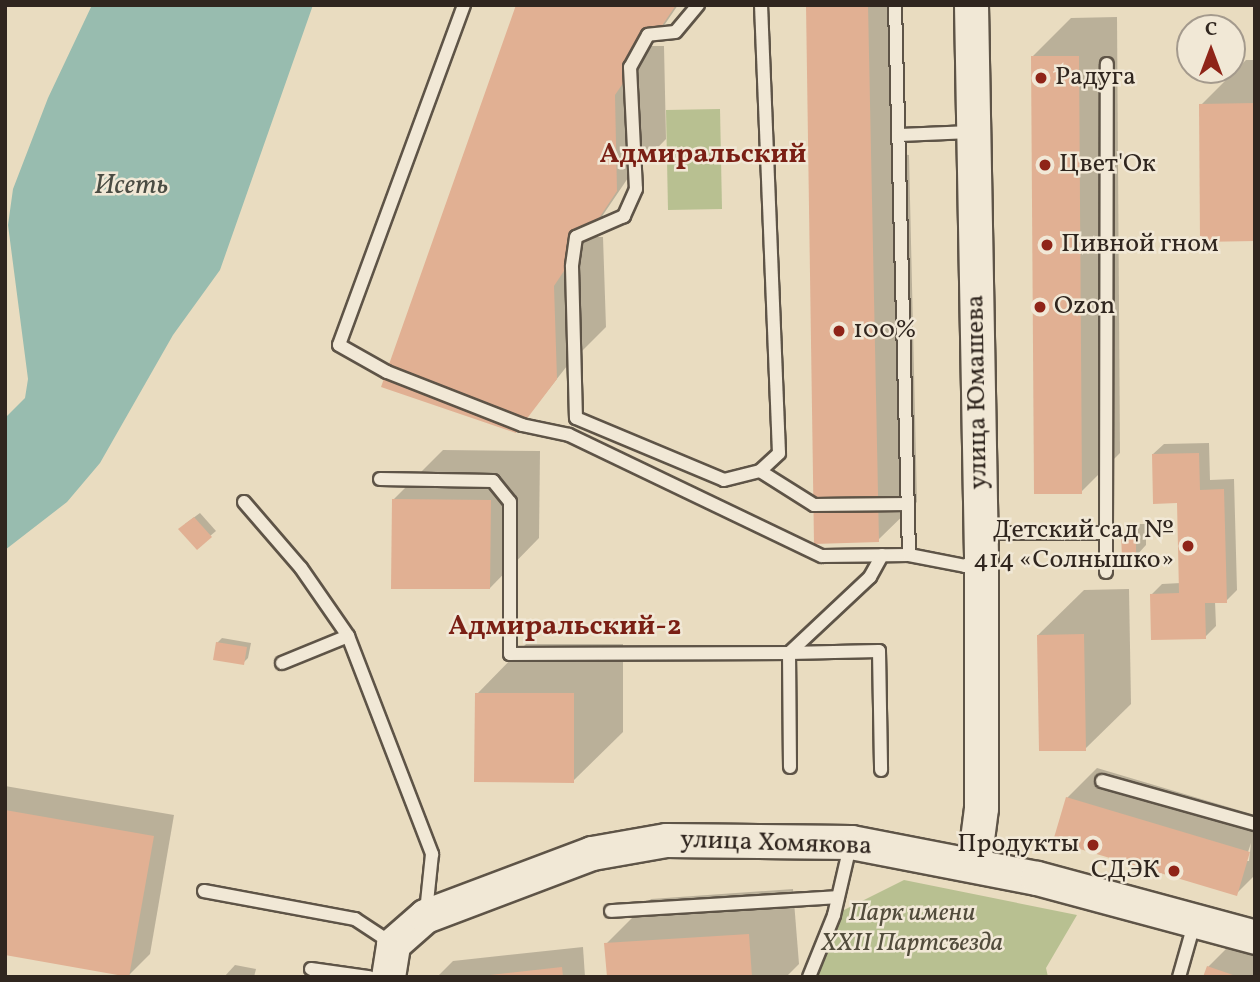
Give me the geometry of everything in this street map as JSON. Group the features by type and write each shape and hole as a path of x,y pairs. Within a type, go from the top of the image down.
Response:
{"street":[{"name":"улица Юмашева","path":"971,5 980,544 981,808 974,863"},
{"name":"улица Хомякова","path":"393,944 425,916 592,853 666,840 851,842 974,863 1255,937"},
{"path":"388,977 393,944"}],"lane":[{"path":"464,5 339,345 387,372 522,425 569,435 822,556 909,555 965,566 980,544 1106,533"},
{"path":"698,5 675,32 648,35 630,67 636,189 624,216 576,237 572,267 576,418 724,480 760,471 779,453 761,5"},
{"path":"895,5 909,555"},
{"path":"1106,572 1107,64"},
{"path":"900,135 974,132"},
{"path":"760,471 814,505 908,504"},
{"path":"380,479 493,481 510,502 510,654 880,651 881,770"},
{"path":"244,502 301,568 348,636 432,854 425,916"},
{"path":"790,767 789,653 870,577 882,555"},
{"path":"282,663 348,636"},
{"path":"1102,781 1255,824"},
{"path":"809,977 838,897 851,842"},
{"path":"204,891 355,919 393,944"},
{"path":"611,911 838,897"},
{"path":"1179,977 1195,921"},
{"path":"311,969 369,977"}],"green space":[{"path":"720,109 722,209 668,210 666,110"},
{"name":"Парк имени XXII Партсъезда","path":"904,880 1077,915 1046,968 1048,977 815,977 834,915"}],"water":[{"name":"Исеть","path":"92,5 313,5 220,270 173,335 100,463 67,502 5,550 5,418 25,398 28,379 8,225 13,189 48,98"}],"building":[{"path":"516,5 676,5 615,95 617,191 554,286 557,379 516,433 381,387"},
{"path":"806,5 868,5 879,542 814,544"},
{"path":"1031,56 1079,56 1082,494 1034,494"},
{"path":"1255,103 1255,241 1200,242 1199,104"},
{"path":"1199,453 1200,490 1224,489 1227,603 1205,603 1206,639 1151,640 1150,594 1179,593 1177,503 1153,504 1152,454"},
{"path":"392,499 491,500 490,589 391,589"},
{"path":"194,517 212,537 197,550 178,529"},
{"path":"1121,534 1136,534 1136,558 1122,558"},
{"path":"1084,634 1086,751 1039,751 1037,635"},
{"path":"216,642 247,647 244,665 213,660"},
{"path":"475,693 574,693 574,783 474,782"},
{"path":"1066,797 1250,852 1237,896 1053,841"},
{"path":"5,810 154,836 129,977 5,955"},
{"path":"749,934 752,977 607,977 604,943"},
{"path":"1207,966 1236,976 1236,977 1203,977"},
{"path":"562,967 563,977 490,977 490,975"}],"place":[{"name":"Радуга","path":"1041,78"},
{"name":"Цвет'Ок","path":"1045,165"},
{"name":"Пивной гном","path":"1047,245"},
{"name":"Ozon","path":"1040,307"},
{"name":"100%","path":"839,331"},
{"name":"Детский сад № 414 «Солнышко»","path":"1188,546"},
{"name":"Продукты","path":"1093,845"},
{"name":"СДЭК","path":"1174,871"}],"district":[{"name":"Адмиральский","path":"703,155"},
{"name":"Адмиральский-2","path":"565,627"}]}
